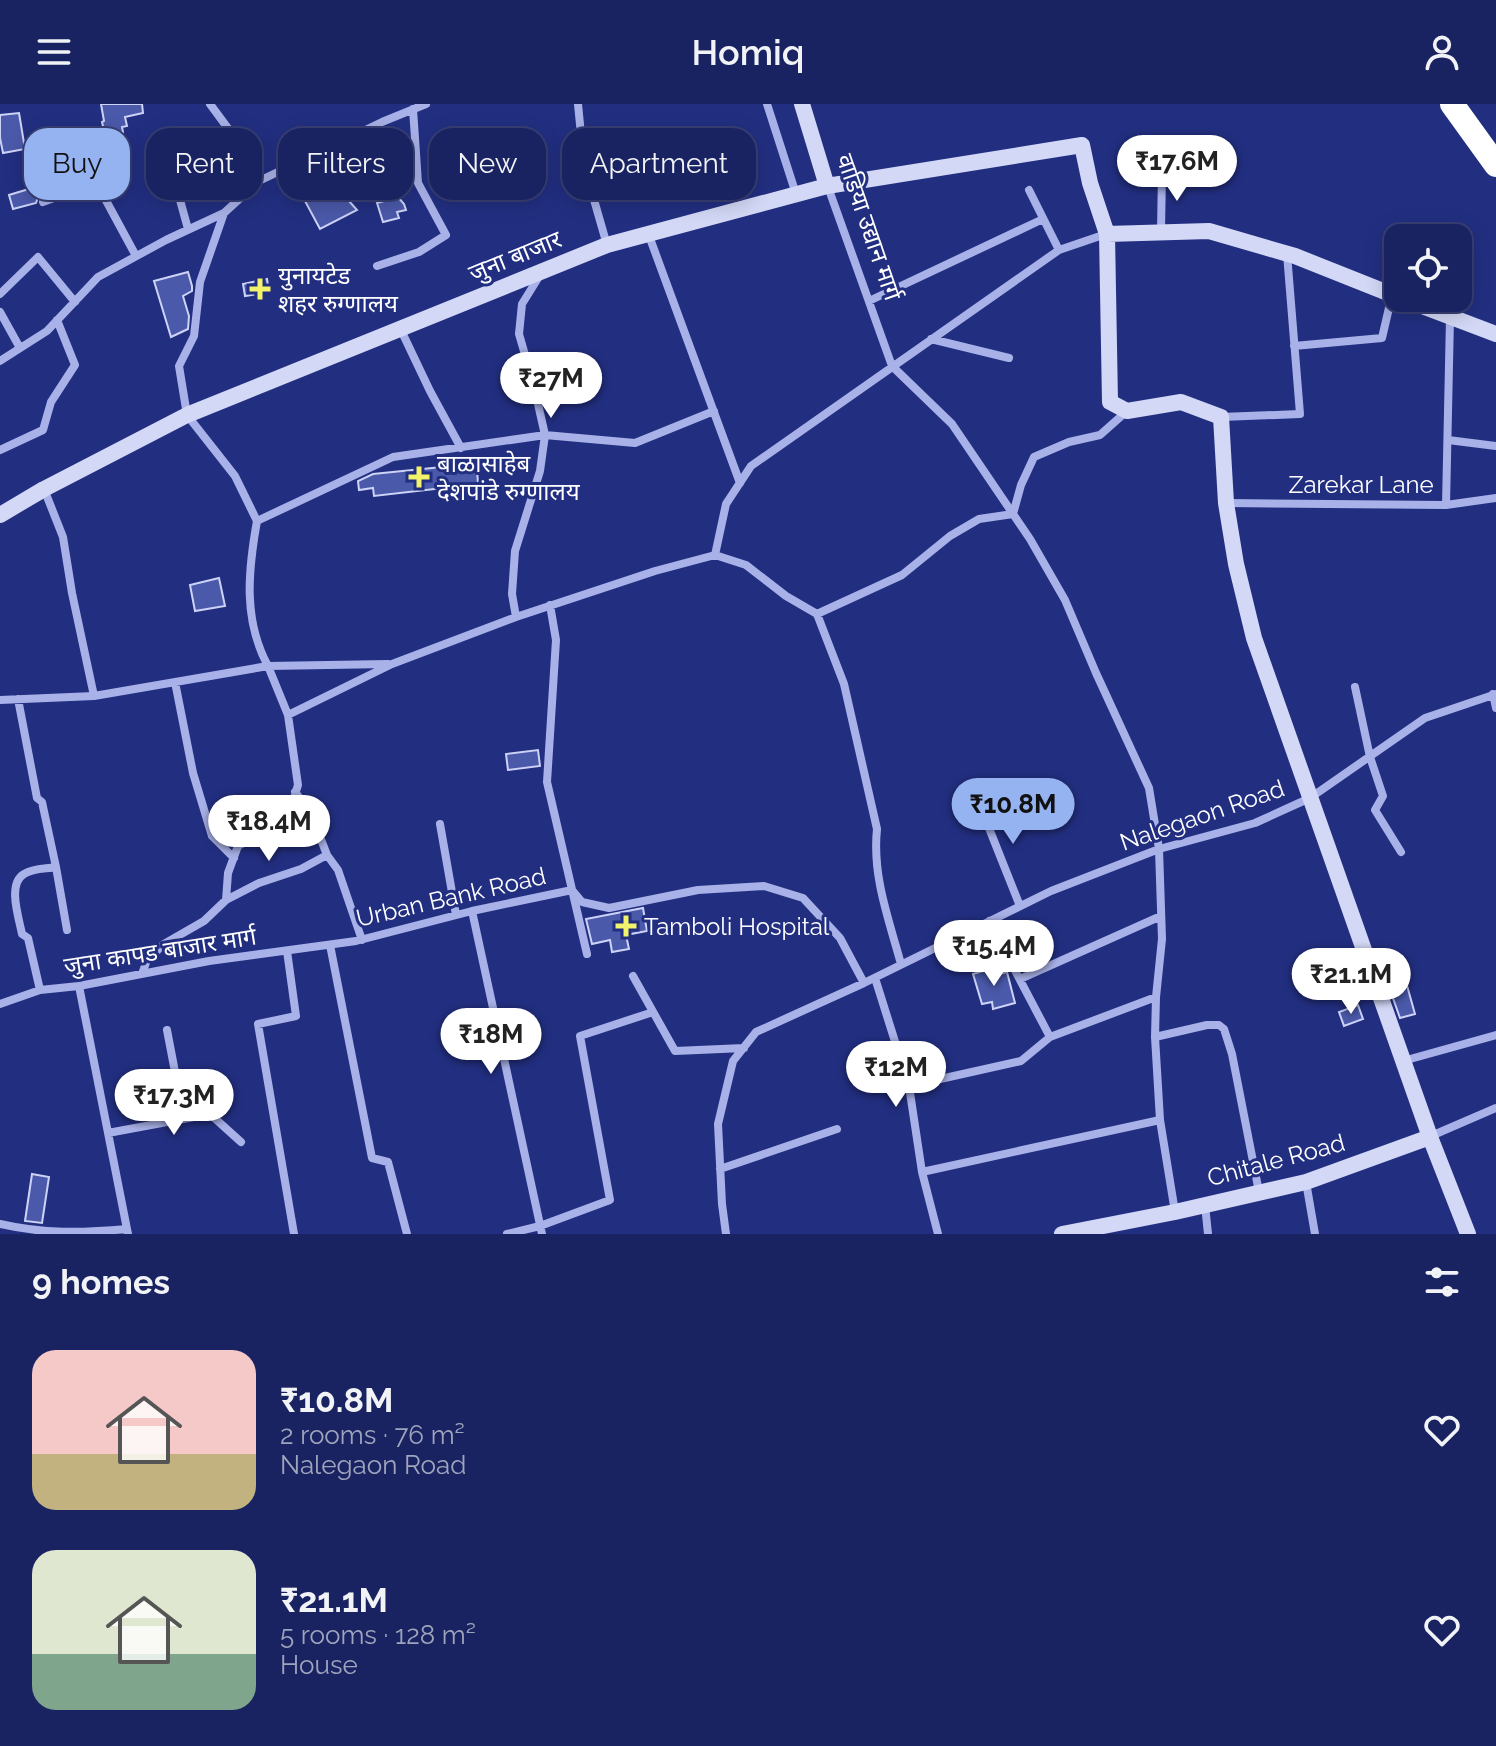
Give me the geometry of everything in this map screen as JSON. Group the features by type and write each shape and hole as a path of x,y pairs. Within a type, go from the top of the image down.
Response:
{"highway":[{"path":"1452,104 1496,165"}],"street":[{"path":"210,104 228,128"},
{"path":"262,180 426,104"},
{"path":"578,104 584,165 607,245"},
{"path":"767,104 796,194"},
{"name":"वाडिया उद्यान मार्ग","path":"802,104 827,186 892,366"},
{"path":"377,266 419,252 446,235 418,183 413,109"},
{"name":"जुना बाजार","path":"0,515 187,415 543,270 607,245 827,186 1082,145 1090,183 1107,234"},
{"path":"1161,231 1162,174"},
{"path":"43,202 96,182 136,256"},
{"path":"1029,190 1059,250"},
{"path":"180,200 188,229"},
{"path":"0,361 47,331 98,277 224,213 238,200"},
{"path":"224,213 200,282 194,336 179,366 187,415 235,476 257,521 250,561 251,617 288,715 298,785 291,807 267,830 238,846 228,873 226,900"},
{"path":"869,301 1043,219"},
{"path":"715,555 726,504 751,466 1059,250 1107,234 1209,231 1287,253 1384,291"},
{"path":"648,233 740,483"},
{"path":"1107,234 1110,402 1127,411"},
{"path":"1013,514 1021,485 1034,457 1069,442 1100,435 1127,411 1181,402 1221,417 1300,414 1287,253"},
{"path":"0,294 38,257 75,302"},
{"path":"516,617 512,594 515,551 540,471 545,435 519,334 522,304 543,270"},
{"path":"0,312 20,348"},
{"path":"1294,346 1382,338 1393,312"},
{"path":"1435,312 1496,334"},
{"path":"1446,505 1450,318"},
{"path":"0,450 43,430 51,402 75,365 57,320"},
{"path":"400,328 461,448"},
{"path":"931,339 1009,358"},
{"path":"892,366 952,424 1030,539 1065,600 1149,788 1159,849 1162,939 1155,1037 1160,1120 1175,1212"},
{"path":"257,521 393,457 545,435 635,443 714,411"},
{"path":"1221,417 1226,503 1236,564 1254,638 1430,1137 1468,1234"},
{"path":"1448,440 1496,446"},
{"path":"44,489 63,537 94,696"},
{"name":"Zarekar Lane","path":"1226,503 1446,505 1496,498"},
{"path":"817,614 902,575 950,536 979,519 1013,514"},
{"path":"288,715 392,664 550,605 715,555 746,565 786,596 817,614 844,684 877,829 875,850 880,889 901,964"},
{"path":"550,605 556,653 547,782 587,954"},
{"path":"0,700 94,696 268,666 392,664"},
{"path":"175,682 193,773 212,836 234,858"},
{"path":"1355,687 1370,757 1383,796 1375,810 1401,852"},
{"path":"1494,694 1496,708"},
{"name":"Nalegaon Road","path":"726,1234 718,1124 733,1061 756,1032 875,978 1051,891 1159,849 1255,823 1310,798 1425,718 1494,694"},
{"path":"18,699 67,930"},
{"path":"295,792 310,811 327,855 338,870 362,940"},
{"path":"977,798 1020,906"},
{"path":"440,824 456,915"},
{"path":"142,974 147,960 164,944 204,921 226,900 327,855"},
{"path":"40,990 28,938 22,934 14,888 21,875 56,867"},
{"name":"Urban Bank Road","path":"330,945 572,890 582,902 609,908 698,890 764,886 803,898 840,938 864,983"},
{"path":"472,911 541,1230"},
{"path":"1020,979 1161,916"},
{"path":"989,921 1050,1037"},
{"path":"330,945 372,1158 388,1162 407,1234"},
{"name":"जुना कापड बाजार मार्ग","path":"0,1004 40,990 79,986 209,961 330,945"},
{"path":"287,951 296,1016 258,1024 294,1234"},
{"path":"633,976 675,1051 744,1048"},
{"path":"875,978 909,1086 922,1172 938,1234"},
{"path":"0,1224 25,1231 127,1232 79,986"},
{"path":"909,1086 1021,1061 1050,1037 1156,997"},
{"path":"507,1234 541,1230 610,1200 580,1036 653,1012"},
{"path":"1155,1037 1207,1025 1219,1025 1224,1029 1232,1054 1259,1193"},
{"path":"167,1030 184,1119"},
{"path":"1403,1061 1496,1035"},
{"name":"Chitale Road","path":"1062,1234 1306,1182 1430,1137 1496,1108"},
{"path":"108,1133 210,1114 241,1142"},
{"path":"922,1172 1160,1120"},
{"path":"720,1169 837,1129"},
{"path":"1306,1182 1315,1234"},
{"path":"1205,1205 1208,1234"}],"building":[{"path":"101,104 142,104 143,113 125,117 127,126 103,128"},
{"path":"19,113 24,149 3,153 0,115"},
{"path":"24,190 24,200 37,200 36,203 13,209 9,195"},
{"path":"348,200 357,210 320,229 305,201"},
{"path":"401,200 406,210 397,212 399,218 383,222 377,203"},
{"path":"188,272 192,291 183,296 189,316 188,329 171,337 154,281"},
{"path":"267,279 269,292 245,296 243,284"},
{"path":"471,464 472,469 477,469 478,484 374,496 373,488 359,490 358,481 373,474"},
{"path":"219,578 225,606 195,611 190,585"},
{"path":"538,750 540,766 508,770 506,754"},
{"path":"643,908 647,931 626,935 629,949 612,952 610,940 592,944 586,919"},
{"path":"1027,927 1041,962 1023,970 1005,936"},
{"path":"993,968 995,975 1007,972 1015,1003 993,1009 992,1002 982,1004 973,974"},
{"path":"1406,982 1415,1014 1400,1018 1389,987"},
{"path":"1358,1005 1363,1019 1344,1026 1339,1012"},
{"path":"32,1174 49,1177 42,1223 25,1221"}],"place":[{"name":"युनायटेड शहर रुग्णालय","path":"260,289"},
{"name":"बाळासाहेब देशपांडे रुग्णालय","path":"419,477"},
{"name":"Tamboli Hospital","path":"626,926"}]}
